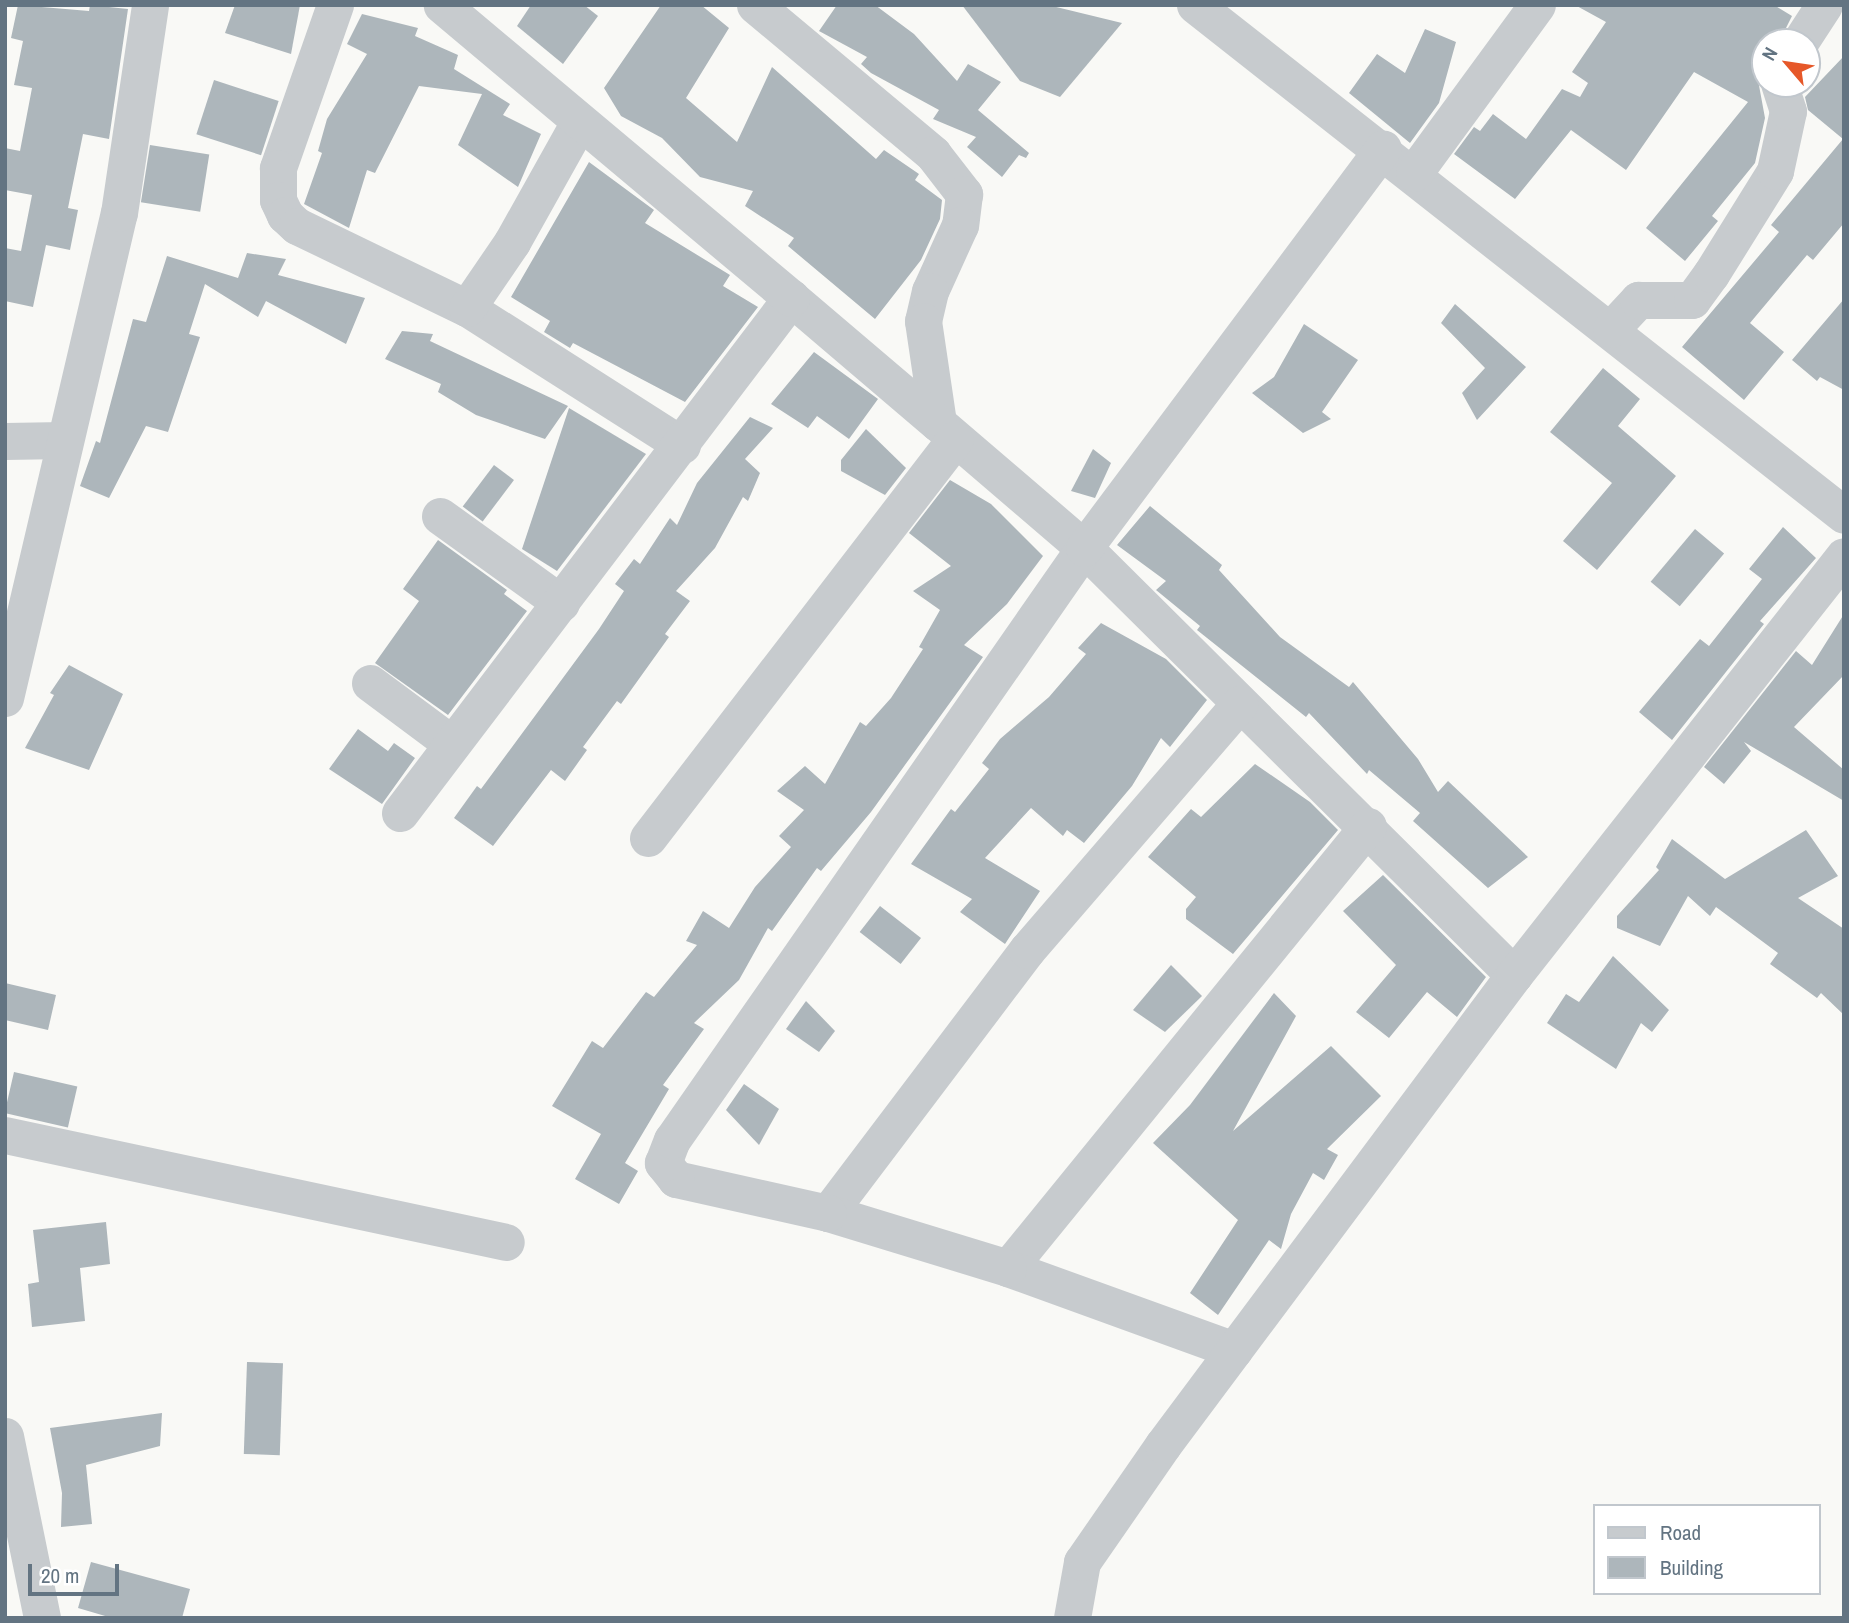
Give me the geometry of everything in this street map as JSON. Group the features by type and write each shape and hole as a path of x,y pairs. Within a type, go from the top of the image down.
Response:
{"street":[{"path":"5,698 119,213 150,5"},
{"path":"335,5 278,168 278,200 297,226 467,308 682,444"},
{"path":"442,5 1084,548 1239,704 1368,826 1514,975"},
{"path":"648,838 947,431 923,321 930,291 960,225 964,194 933,154 754,5"},
{"path":"1195,5 1414,173 1844,515"},
{"path":"1414,173 1537,5"},
{"path":"1809,28 1824,5"},
{"path":"1611,329 1638,300 1692,300 1775,171 1788,110 1784,98"},
{"path":"467,308 512,242 579,122"},
{"path":"1234,1350 1008,1268 828,1213 676,1179 663,1163 672,1140 1084,548 1383,149"},
{"path":"400,813 791,298"},
{"path":"5,441 64,440"},
{"path":"440,516 561,603"},
{"path":"1072,1618 1082,1562 1234,1350 1514,975 1844,556"},
{"path":"370,683 452,744"},
{"path":"828,1213 1027,950 1239,704"},
{"path":"1008,1268 1368,826"},
{"path":"5,1135 506,1242"},
{"path":"5,1436 42,1618"}],"building":[{"path":"18,5 89,11 90,5 128,9 109,139 83,134 68,208 78,210 70,250 46,245 33,307 5,301 5,248 21,251 32,195 5,190 5,148 20,151 32,88 14,85 23,41 11,38"},
{"path":"235,5 300,5 291,54 225,33"},
{"path":"531,5 584,5 598,16 563,64 517,26"},
{"path":"661,5 701,5 729,28 686,98 737,142 772,67 876,159 884,150 919,174 915,180 942,200 940,219 921,260 875,319 788,246 794,238 745,206 753,191 700,177 662,138 621,116 604,88"},
{"path":"837,5 875,5 914,34 957,81 968,64 1001,82 978,110 1029,153 1026,158 1019,155 1002,177 967,147 976,137 933,119 939,110 871,73 861,64 867,57 819,31"},
{"path":"962,5 1048,5 1122,23 1060,97 1020,81"},
{"path":"1575,5 1774,5 1792,16 1786,28 1751,28 1751,98 1761,98 1765,118 1755,163 1712,216 1718,221 1685,261 1646,228 1748,102 1694,72 1626,170 1571,130 1515,199 1454,154 1474,127 1480,131 1493,114 1526,139 1562,89 1580,97 1588,83 1572,72 1606,22"},
{"path":"362,14 418,28 415,36 458,55 454,69 510,104 503,115 541,134 518,187 458,145 482,94 419,86 375,173 367,170 349,228 304,204 322,153 318,151 327,119 367,54 347,44"},
{"path":"1425,29 1456,42 1439,103 1410,143 1349,93 1377,54 1405,73"},
{"path":"1844,56 1844,223 1813,260 1807,255 1750,323 1784,352 1744,400 1682,347 1779,232 1771,225 1843,139 1808,110 1805,98 1821,98 1821,80"},
{"path":"214,80 279,101 261,155 196,134"},
{"path":"150,145 209,154 200,212 141,202"},
{"path":"589,162 654,210 645,223 730,275 723,286 758,307 685,402 573,343 570,348 544,332 550,321 511,297"},
{"path":"247,253 286,259 278,275 365,298 346,344 266,301 258,317 205,284 189,334 200,337 168,432 146,426 109,498 80,486 96,441 100,443 133,319 146,322 167,256 238,278"},
{"path":"1844,299 1844,390 1820,377 1817,381 1792,360"},
{"path":"1455,304 1526,367 1477,420 1462,393 1485,368 1441,323"},
{"path":"1304,324 1358,360 1322,412 1331,419 1303,433 1252,393 1274,377"},
{"path":"402,331 433,334 430,341 568,406 545,439 476,415 438,392 441,384 385,359"},
{"path":"814,352 878,399 849,439 817,416 808,428 771,404"},
{"path":"1603,368 1640,399 1618,426 1676,476 1597,570 1563,541 1612,483 1550,432"},
{"path":"569,408 646,454 557,571 522,549"},
{"path":"750,417 773,428 745,459 760,473 748,501 743,497 715,548 676,591 690,601 665,634 669,637 621,704 617,701 583,747 587,750 565,781 551,770 493,846 454,818 477,786 481,789 599,629 624,591 615,584 634,559 640,564 670,518 677,525 697,483"},
{"path":"866,429 906,468 885,495 841,471 841,460"},
{"path":"1093,449 1111,463 1095,498 1071,491"},
{"path":"494,465 514,480 483,522 463,507"},
{"path":"950,480 991,504 1043,556 1007,604 964,645 983,657 871,812 821,871 817,868 772,931 768,928 739,980 694,1023 704,1029 663,1085 669,1089 625,1163 638,1171 619,1204 575,1179 601,1134 552,1106 592,1041 603,1048 646,992 654,997 697,945 686,941 703,911 729,928 755,887 791,847 779,836 804,810 777,791 805,766 825,784 860,722 866,726 891,698 923,649 919,647 940,610 913,591 951,566 909,533"},
{"path":"1150,506 1222,565 1219,570 1280,637 1349,687 1353,682 1418,759 1438,792 1448,781 1528,857 1488,888 1413,821 1420,813 1369,770 1367,774 1309,713 1306,717 1197,630 1200,626 1156,590 1166,581 1117,545"},
{"path":"1783,527 1816,558 1760,621 1764,624 1672,740 1639,712 1700,639 1709,646 1762,579 1749,569"},
{"path":"1695,529 1724,553 1680,606 1651,582"},
{"path":"438,540 507,590 504,594 527,611 448,715 375,663 419,601 403,589"},
{"path":"1844,614 1844,675 1794,727 1844,770 1844,801 1744,742 1751,751 1724,784 1704,767 1796,651 1812,665"},
{"path":"1101,623 1166,659 1207,700 1170,747 1161,738 1132,786 1084,843 1067,830 1063,836 1031,808 985,858 1040,891 1005,944 960,912 972,899 911,864 951,809 955,812 989,769 982,763 1000,739 1049,697 1086,654 1078,648"},
{"path":"69,665 123,694 89,770 25,748 54,695 50,693"},
{"path":"358,729 388,751 394,743 415,758 382,804 329,769"},
{"path":"1255,764 1310,802 1338,830 1233,954 1186,919 1186,909 1196,897 1148,857 1191,809 1201,817"},
{"path":"1806,830 1838,876 1798,898 1844,929 1844,1015 1821,993 1817,998 1770,964 1778,953 1716,907 1710,916 1688,896 1660,946 1617,928 1617,916 1659,870 1656,867 1672,839 1725,879"},
{"path":"1383,875 1486,977 1457,1017 1427,992 1389,1038 1356,1012 1396,965 1343,911"},
{"path":"880,906 921,938 901,964 860,932"},
{"path":"1613,956 1669,1010 1652,1032 1641,1023 1616,1069 1547,1023 1566,994 1579,1002"},
{"path":"1171,965 1202,996 1165,1032 1133,1010"},
{"path":"5,983 56,995 48,1030 5,1020"},
{"path":"1274,993 1296,1016 1233,1131 1331,1046 1381,1096 1327,1149 1338,1155 1324,1180 1313,1173 1291,1214 1281,1249 1269,1240 1218,1315 1190,1293 1238,1220 1153,1143 1190,1105"},
{"path":"806,1001 835,1031 819,1052 786,1029"},
{"path":"14,1072 77,1087 68,1128 5,1113"},
{"path":"744,1084 779,1109 759,1145 726,1110"},
{"path":"106,1222 110,1264 80,1268 85,1321 32,1327 28,1284 39,1282 33,1230"},
{"path":"247,1362 283,1363 280,1455 244,1454"},
{"path":"162,1413 160,1446 86,1465 92,1524 61,1527 62,1493 50,1428"},
{"path":"91,1562 190,1589 182,1618 112,1618 78,1608"}]}
